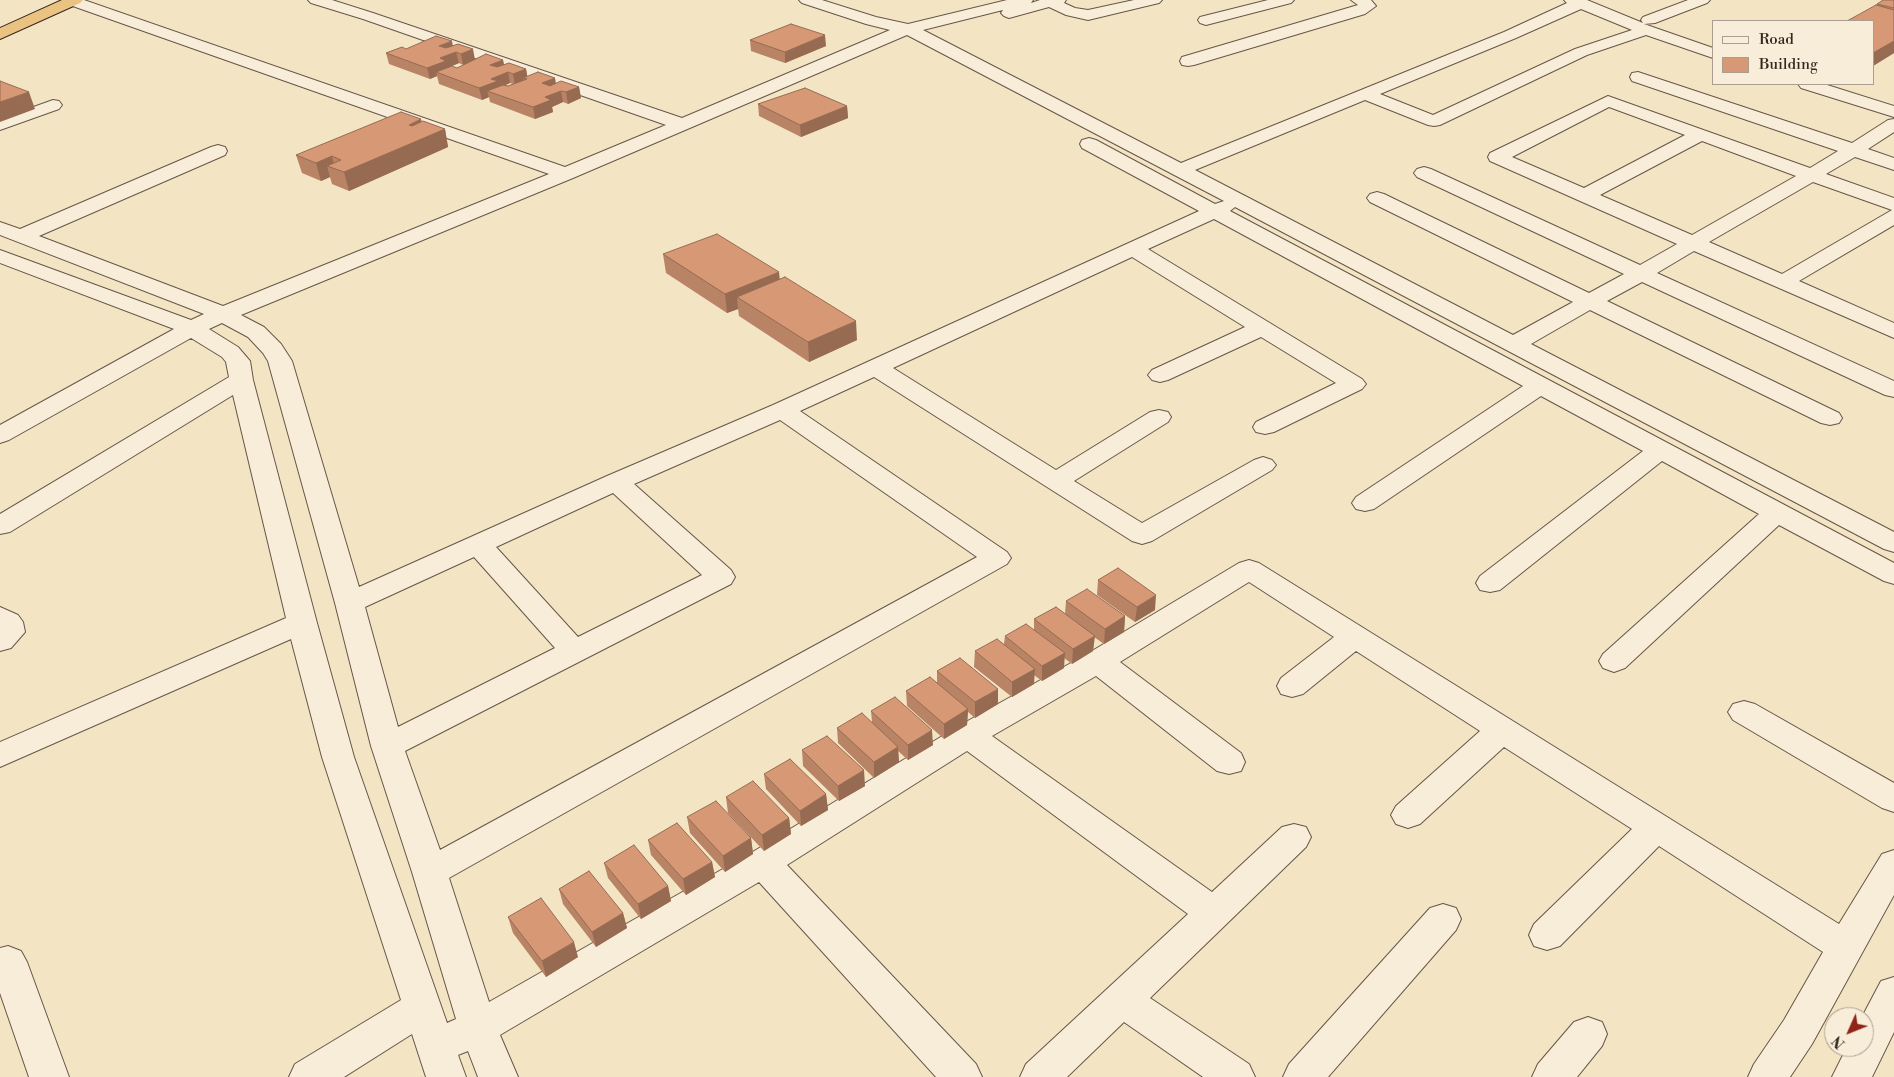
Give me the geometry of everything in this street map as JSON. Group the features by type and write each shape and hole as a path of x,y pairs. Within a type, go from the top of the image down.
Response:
{"highway":[{"path":"24,7 39,0"},
{"path":"0,34 73,1"}],"street":[{"path":"316,0 396,25 682,124"},
{"path":"807,0 872,21 906,36 1179,170 1894,543"},
{"path":"217,326 906,36 1025,0"},
{"path":"906,36 1054,1 1071,12 1088,15 1154,0"},
{"path":"1206,20 1286,0"},
{"path":"1188,61 1360,11 1368,6 1359,0"},
{"path":"1598,0 1648,25 1712,53"},
{"path":"1364,94 1434,121 1581,52 1648,25 1702,0"},
{"path":"73,1 566,174"},
{"path":"1179,170 1364,94 1576,2 1712,43"},
{"path":"906,36 1214,211 1894,575"},
{"path":"1638,77 1894,164"},
{"path":"1810,85 1894,112"},
{"path":"1841,85 1894,102"},
{"path":"1894,205 1608,102 1496,157 1894,331"},
{"path":"0,125 53,106"},
{"path":"0,435 217,326 682,124 730,111"},
{"path":"1513,344 1643,272 1854,150 1894,124"},
{"path":"1585,195 1700,135"},
{"path":"11,232 218,152"},
{"path":"1424,173 1643,272 1894,390"},
{"path":"1377,198 1830,418"},
{"path":"349,603 616,482 782,410 1238,201"},
{"path":"1783,282 1894,216"},
{"path":"11,232 217,326 230,352 238,361 241,380 302,623 338,757 446,1077"},
{"path":"1133,249 1354,384 1265,427"},
{"path":"0,256 217,326 256,332 273,349 280,361 349,603 387,746 430,872 478,1028 498,1077"},
{"path":"1160,375 1262,328"},
{"path":"875,367 1142,535 1263,465"},
{"path":"0,526 241,380"},
{"path":"1365,503 1540,386"},
{"path":"430,872 997,558 782,410"},
{"path":"1056,481 1159,417"},
{"path":"1490,583 1660,450"},
{"path":"387,746 575,652 721,576 616,482"},
{"path":"1614,661 1777,512"},
{"path":"478,545 575,652"},
{"path":"436,1046 478,1028 763,863 968,735 1098,661 1249,570 1845,947"},
{"path":"0,617 8,622 10,632 0,641"},
{"path":"0,755 302,623"},
{"path":"1292,686 1354,636"},
{"path":"1098,661 1229,762"},
{"path":"1744,712 1894,800"},
{"path":"1408,815 1502,730"},
{"path":"968,735 1213,913"},
{"path":"1546,935 1656,827"},
{"path":"1040,1077 1294,837"},
{"path":"763,863 962,1077"},
{"path":"1768,1077 1798,1032 1894,864"},
{"path":"1303,1077 1443,919"},
{"path":"0,964 8,962 49,1077"},
{"path":"1852,1077 1894,993"},
{"path":"1121,999 1235,1077"},
{"path":"308,1077 423,1007"},
{"path":"1552,1077 1588,1034"}],"building":[{"path":"1883,0 1894,0 1894,8 1877,4"},
{"path":"1876,5 1894,10 1894,41 1874,52 1874,20 1849,20"},
{"path":"791,24 825,35 785,52 750,40"},
{"path":"436,36 452,41 439,46 446,48 458,44 473,49 461,54 456,52 440,58 446,61 427,68 386,53 402,47 406,49"},
{"path":"486,54 503,60 490,65 497,67 509,63 526,69 513,74 508,72 491,79 498,81 479,88 436,72 452,66 457,68"},
{"path":"538,72 555,78 542,83 550,86 561,81 579,87 545,97 551,100 533,107 487,91 527,79 523,78"},
{"path":"0,81 29,92 0,102"},
{"path":"805,88 847,106 800,125 758,104"},
{"path":"401,112 421,119 409,125 412,126 423,121 445,129 344,172 327,166 341,160 332,156 316,163 296,155"},
{"path":"717,234 779,272 725,294 663,254"},
{"path":"785,277 856,321 808,342 737,297"},
{"path":"1118,568 1156,595 1137,607 1098,580"},
{"path":"1087,589 1125,616 1105,629 1066,601"},
{"path":"1056,607 1095,636 1073,649 1034,619"},
{"path":"1026,624 1065,653 1042,666 1005,636"},
{"path":"997,639 1035,669 1012,682 975,651"},
{"path":"960,658 998,689 975,702 937,671"},
{"path":"930,677 968,709 944,724 906,691"},
{"path":"895,697 932,730 908,745 871,711"},
{"path":"862,713 898,747 874,762 837,728"},
{"path":"827,736 864,770 838,786 802,750"},
{"path":"790,759 826,794 800,811 764,774"},
{"path":"753,781 789,818 762,835 726,797"},
{"path":"716,801 751,838 723,856 687,817"},
{"path":"677,823 712,862 683,879 648,840"},
{"path":"634,845 668,886 638,904 604,863"},
{"path":"589,871 623,913 592,932 559,889"},
{"path":"541,898 574,942 542,961 508,917"}]}
